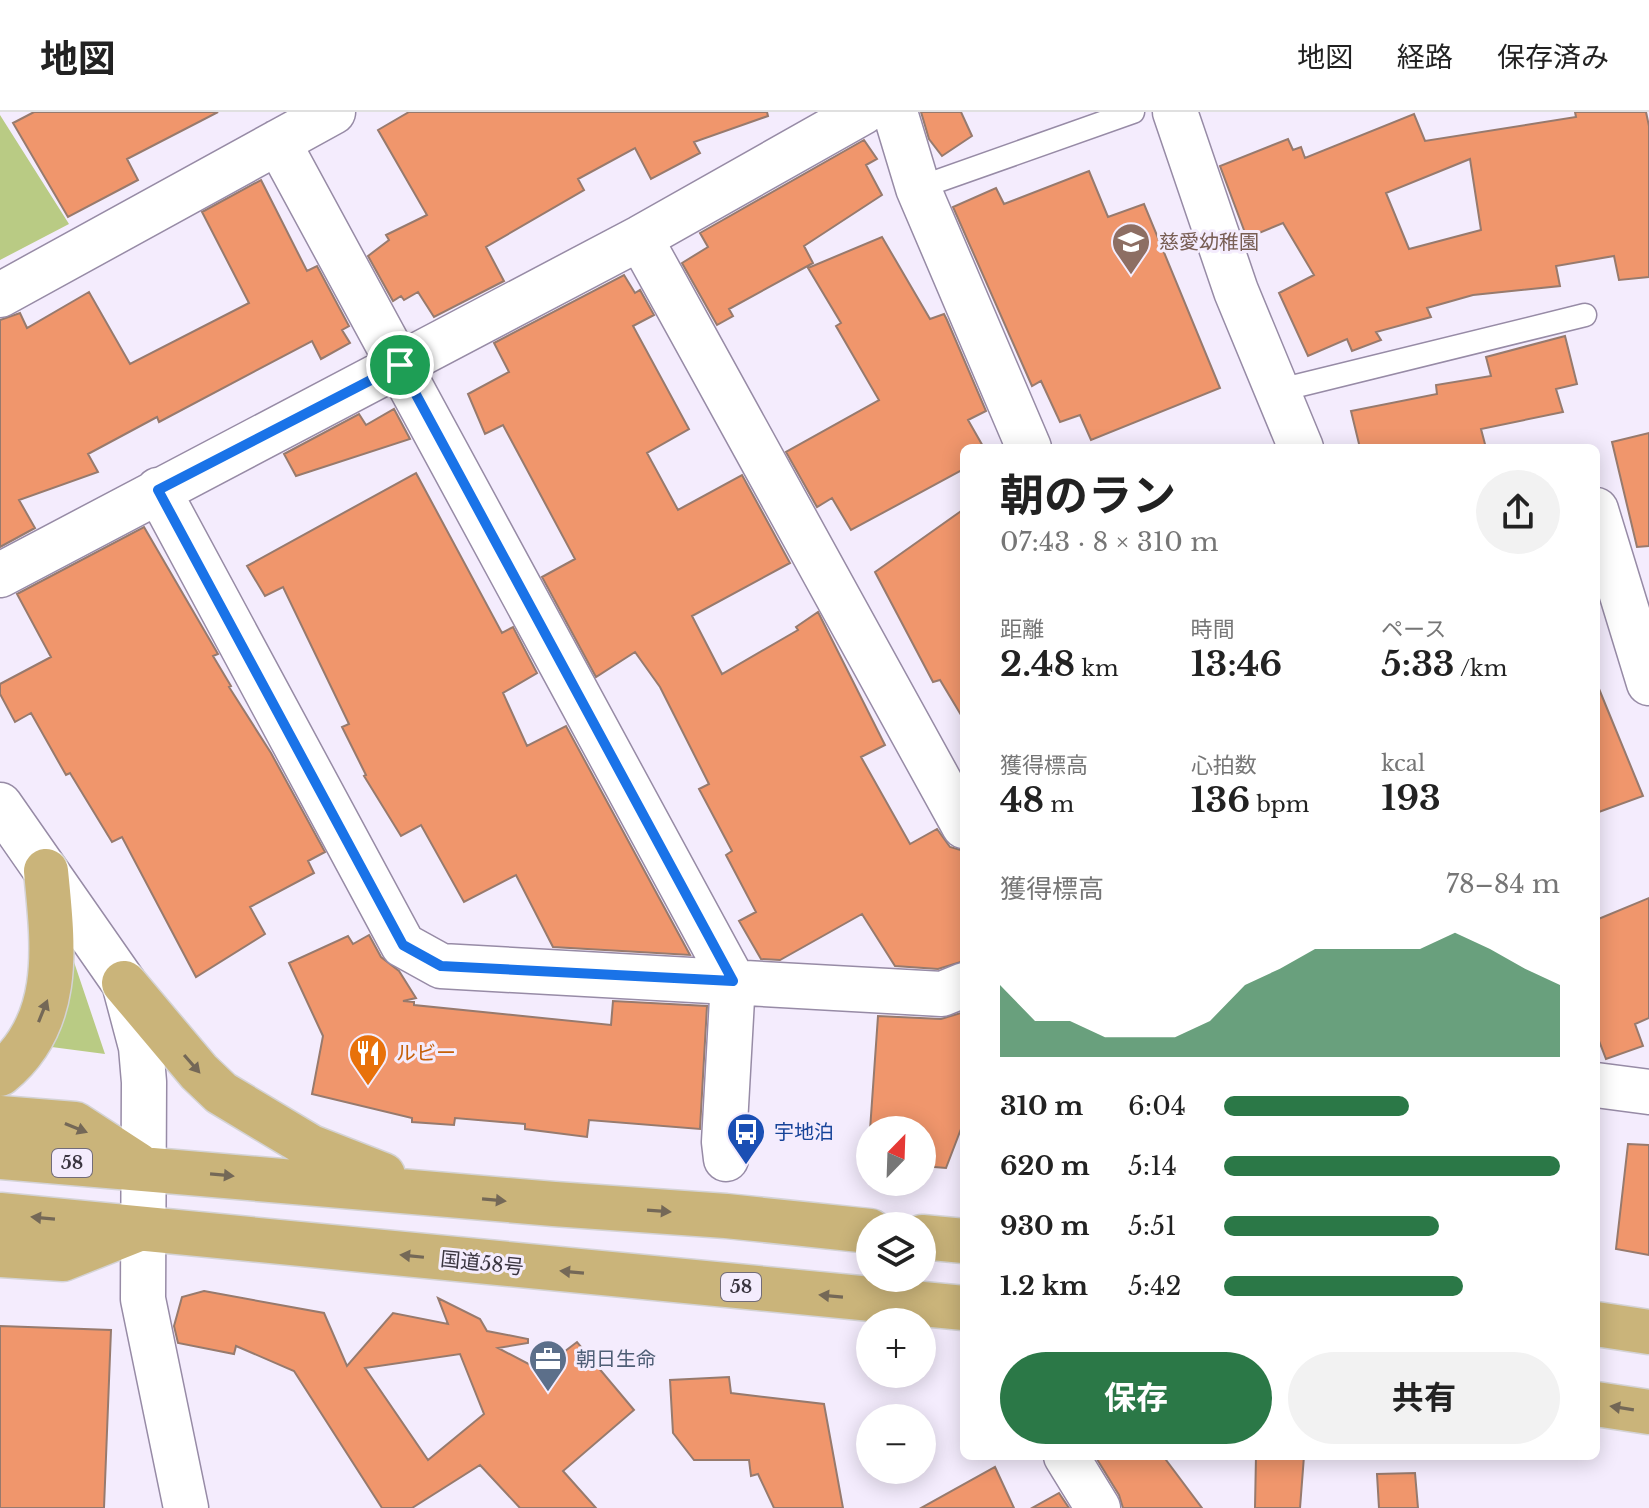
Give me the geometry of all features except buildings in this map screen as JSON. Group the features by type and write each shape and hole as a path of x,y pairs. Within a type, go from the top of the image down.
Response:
{"highway":[{"path":"0,1074 12,1065 33,1035 50,993 53,949 46,871"},
{"path":"124,983 199,1072 221,1093 311,1147 435,1195"},
{"path":"0,1118 75,1124 144,1168"},
{"name":"58","path":"0,1157 435,1195 726,1216 856,1230"},
{"name":"国道58号","path":"0,1215 960,1308"},
{"path":"0,1255 63,1259 142,1227"},
{"path":"936,1238 960,1241"},
{"path":"1600,1325 1649,1332"},
{"path":"1600,1405 1649,1412"}],"street":[{"path":"0,295 333,112"},
{"path":"0,575 640,238 863,112"},
{"path":"895,112 918,188 1027,444"},
{"path":"1175,112 1236,291 1299,444"},
{"path":"278,142 733,981 724,1142 726,1159"},
{"path":"640,238 960,819"},
{"path":"158,490 403,945 441,966 942,994 960,987"},
{"path":"1600,523 1648,679"},
{"path":"0,805 124,983 141,1047 144,1082 143,1299 186,1508"},
{"path":"1600,1086 1649,1092"},
{"path":"1068,1460 1098,1508"}],"lane":[{"path":"918,188 1133,112"},
{"path":"1276,391 1585,315"}],"green space":[{"path":"0,115 69,224 0,260"},
{"path":"74,962 105,1054 44,1046 62,1014"}],"place":[{"name":"慈愛幼稚園","path":"1131,276"},
{"name":"ルビー","path":"368,1087"},
{"name":"宇地泊","path":"746,1166"},
{"name":"朝日生命","path":"548,1393"}],"route":[{"path":"400,365 733,981 441,966 403,945 158,490 400,365"}]}
